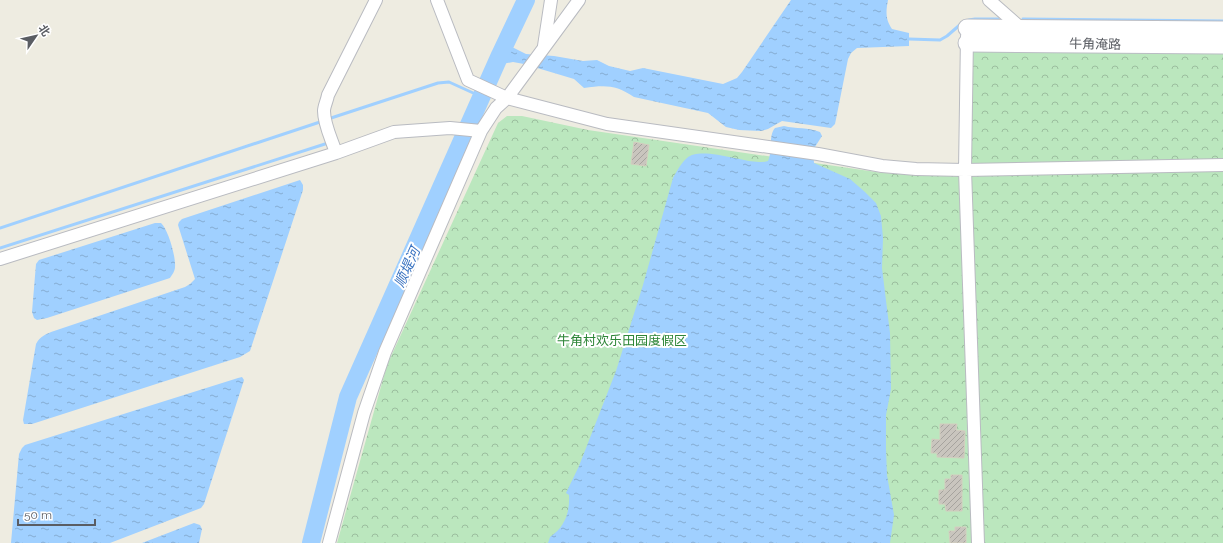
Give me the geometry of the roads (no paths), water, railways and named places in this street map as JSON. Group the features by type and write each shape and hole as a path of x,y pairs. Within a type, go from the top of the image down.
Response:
{"street":[{"path":"336,153 325,118 325,107 328,96 376,0"},
{"path":"436,0 468,80 503,96 607,124 818,154 882,166 916,169 965,170 1223,166"},
{"path":"544,49 551,0"},
{"path":"329,543 362,420 385,352 480,131 503,96 544,49 579,0"},
{"path":"989,0 1021,28 1034,44"},
{"name":"牛角淹路","path":"967,35 1021,28 1223,30"},
{"path":"967,35 965,170 978,543"},
{"name":"牛角淹路","path":"967,35 1034,44 1223,45"},
{"path":"0,259 336,153 394,132 450,128 480,131"}],"water":[{"path":"791,0 888,0 887,15 888,22 892,29 909,33 909,46 857,48 851,53 848,59 835,124 831,128 782,121 768,129 761,131 739,130 726,127 708,113 634,97 616,88 599,86 584,88 574,79 524,64 513,62 496,65 506,44 526,54 554,56 583,61 597,60 609,66 630,71 643,68 723,84 737,78 742,72"},
{"path":"784,126 811,129 820,132 822,136 813,150 814,163 850,179 876,203 881,216 883,238 882,268 890,333 891,389 886,415 886,449 887,475 894,515 890,543 548,543 550,537 559,529 566,519 569,507 569,495 566,493 579,466 616,371 643,285 673,178 687,158 693,155 711,154 752,161 768,161 773,131 775,128"},
{"path":"300,180 303,185 303,190 250,351 240,357 32,424 24,424 23,420 36,344 41,337 54,331 185,287 190,284 195,279 178,225 182,219"},
{"path":"155,223 161,223 164,226 173,250 175,268 170,278 47,318 37,320 34,318 32,312 36,264 39,260"},
{"path":"242,377 244,380 204,504 201,508 110,543 11,543 19,454 25,445"},
{"path":"194,523 200,525 202,529 199,543 142,543"}],"waterway":[{"name":"顺堤河","path":"311,543 348,397 500,55 526,0"},
{"path":"969,20 998,19"},
{"path":"1023,19 1223,21"},
{"path":"909,39 940,40 962,23"},
{"path":"328,119 438,83 449,82 482,97"},
{"path":"0,228 323,121"},
{"path":"0,248 325,144"}],"park label":[{"name":"牛角村欢乐田园度假区","path":"622,340"}]}
